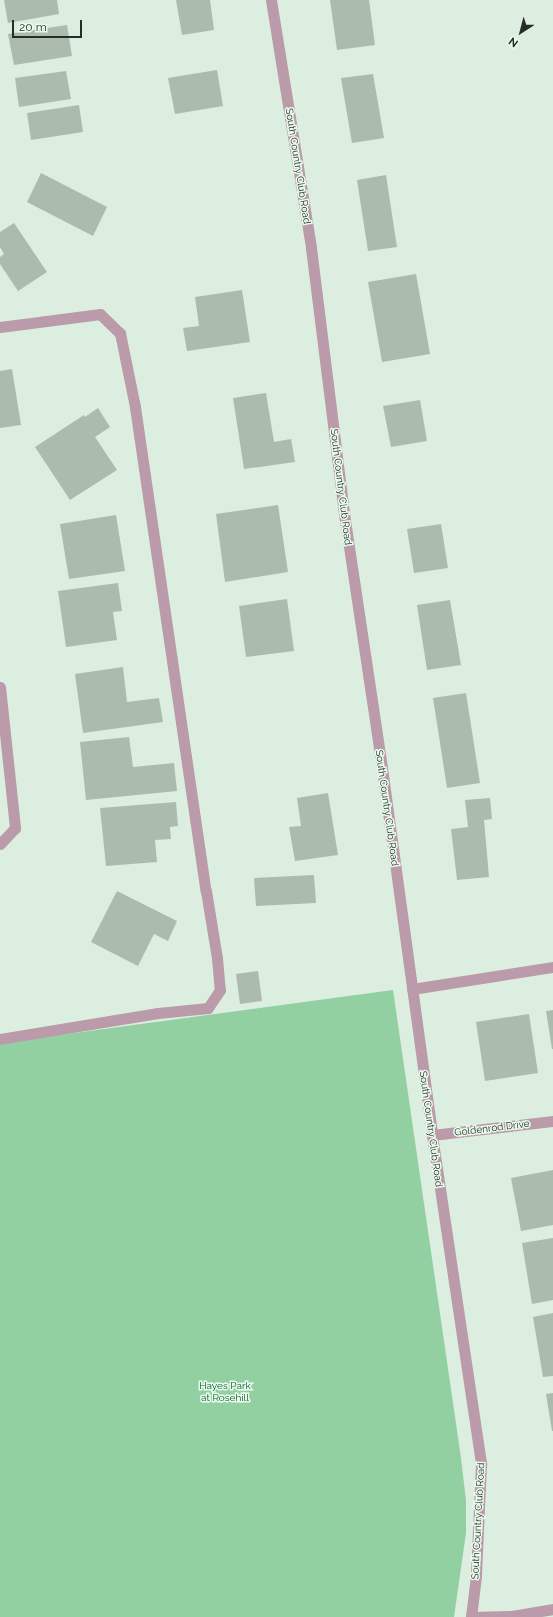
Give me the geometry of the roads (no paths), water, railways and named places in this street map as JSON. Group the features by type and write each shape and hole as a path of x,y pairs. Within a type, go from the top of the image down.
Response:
{"street":[{"name":"South Country Club Road","path":"271,0 311,248 345,520 382,768 432,1135 481,1464 476,1576 471,1617"},
{"path":"0,327 100,314 120,333 135,407 217,958 220,990 208,1008 158,1013 0,1039"},
{"path":"0,687 15,828 1,843"},
{"path":"412,989 553,967"},
{"name":"Goldenrod Drive","path":"432,1135 553,1120"},
{"path":"471,1617 512,1616 553,1608"}],"park label":[{"name":"Hayes Park at Rosehill","path":"225,1390"}]}
